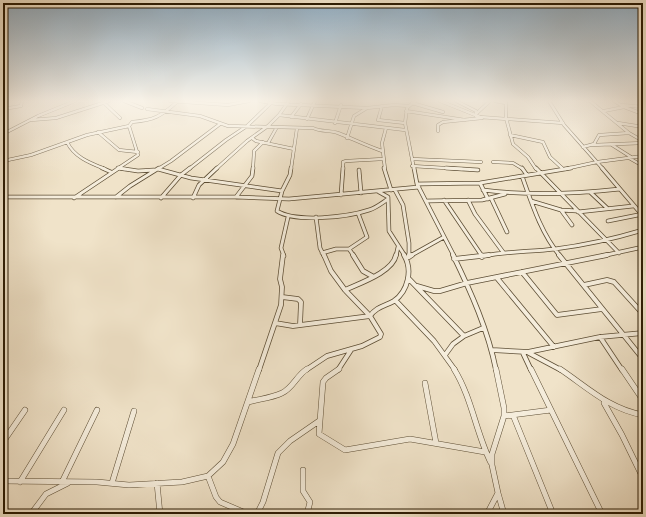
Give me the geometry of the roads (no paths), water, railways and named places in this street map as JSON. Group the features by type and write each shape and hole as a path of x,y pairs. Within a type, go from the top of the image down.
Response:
{"street":[{"path":"3,134 21,125"},
{"path":"116,197 156,169 172,161 219,125"},
{"path":"235,125 313,128 320,131 336,132 359,143 382,150"},
{"path":"347,138 352,125"},
{"path":"362,125 405,130"},
{"path":"405,125 412,166 418,186 467,283 492,350 504,408 504,416 492,454 492,465 504,514"},
{"path":"438,130 439,125"},
{"path":"508,125 513,144 528,157 539,173 562,194 619,253"},
{"path":"566,125 642,215"},
{"path":"620,125 643,142"},
{"path":"631,125 643,127"},
{"path":"3,161 31,155 98,132 129,126 138,152 137,156 74,198"},
{"path":"161,198 181,175 226,140 247,126"},
{"path":"193,198 199,185 204,180 268,126"},
{"path":"268,142 277,127"},
{"path":"296,128 290,175 279,200 277,211 279,214 288,217 316,217 358,213 373,209 388,199"},
{"path":"275,323 293,326 370,316 374,310 395,300 407,284 409,279 409,243 403,205 392,190 383,159 382,136 386,128"},
{"path":"98,132 119,150 138,152"},
{"path":"592,146 597,141 599,135 629,133"},
{"path":"510,135 543,142 546,153 562,168"},
{"path":"252,138 254,140 294,148"},
{"path":"66,142 71,150 86,160 111,172"},
{"path":"236,198 253,173 254,151 263,142"},
{"path":"583,147 643,142"},
{"path":"611,145 643,166"},
{"path":"4,196 74,198 236,198 279,200 392,190 418,186 480,182 525,176 562,168 584,166 597,162 643,156"},
{"path":"341,195 343,162 383,159"},
{"path":"412,159 481,162"},
{"path":"493,162 514,163 524,169 528,194 537,219 554,249 643,359"},
{"path":"412,166 478,170"},
{"path":"118,168 138,171 156,169 204,180 282,191"},
{"path":"359,170 361,193"},
{"path":"480,182 507,232"},
{"path":"483,190 506,194 562,194 620,189"},
{"path":"378,191 386,195 388,199 389,231 398,246 408,258"},
{"path":"590,192 607,208"},
{"path":"426,201 489,199 506,194"},
{"path":"444,200 482,257"},
{"path":"468,200 475,214 503,252"},
{"path":"531,201 561,210 578,211 633,206"},
{"path":"561,210 572,225"},
{"path":"349,249 353,244 366,239 367,237 358,213"},
{"path":"608,221 642,215"},
{"path":"3,481 112,483 129,485 182,482 208,476 223,462 233,444 275,323 282,298 280,279 284,257 281,248 288,217"},
{"path":"248,402 282,393 293,384 302,373 327,356 351,350 380,337 380,330 374,325 370,316 345,290 331,271 322,253 317,233 316,217"},
{"path":"454,259 482,257 503,252 554,249 606,241 643,230"},
{"path":"408,258 444,237"},
{"path":"345,290 392,265 395,261 398,246"},
{"path":"417,286 440,291 467,283 566,264 643,247"},
{"path":"322,253 336,249 349,249"},
{"path":"349,249 363,271 372,276"},
{"path":"522,272 557,315 602,309"},
{"path":"497,278 554,347"},
{"path":"409,279 464,336"},
{"path":"584,285 607,280 614,282 643,314"},
{"path":"282,298 298,299 301,302 300,325"},
{"path":"395,300 452,364 464,388 485,452 492,465"},
{"path":"445,355 452,343 483,328"},
{"path":"492,350 525,353 600,337 643,333"},
{"path":"600,337 643,400"},
{"path":"351,350 343,365 323,382 319,434 345,450 410,439 485,452"},
{"path":"525,353 556,366 603,402 625,412 643,415"},
{"path":"525,353 602,514"},
{"path":"425,383 436,443"},
{"path":"603,402 622,435 643,478"},
{"path":"3,442 25,410"},
{"path":"20,482 64,410"},
{"path":"62,482 97,410"},
{"path":"504,416 551,410"},
{"path":"112,483 134,411"},
{"path":"513,415 553,514"},
{"path":"257,514 267,491 278,453 290,441 319,421"},
{"path":"303,470 303,491 310,502 307,514"},
{"path":"208,476 216,497 220,502 248,514"},
{"path":"31,514 46,494 69,482"},
{"path":"158,483 160,514"},
{"path":"487,514 498,493"}]}
